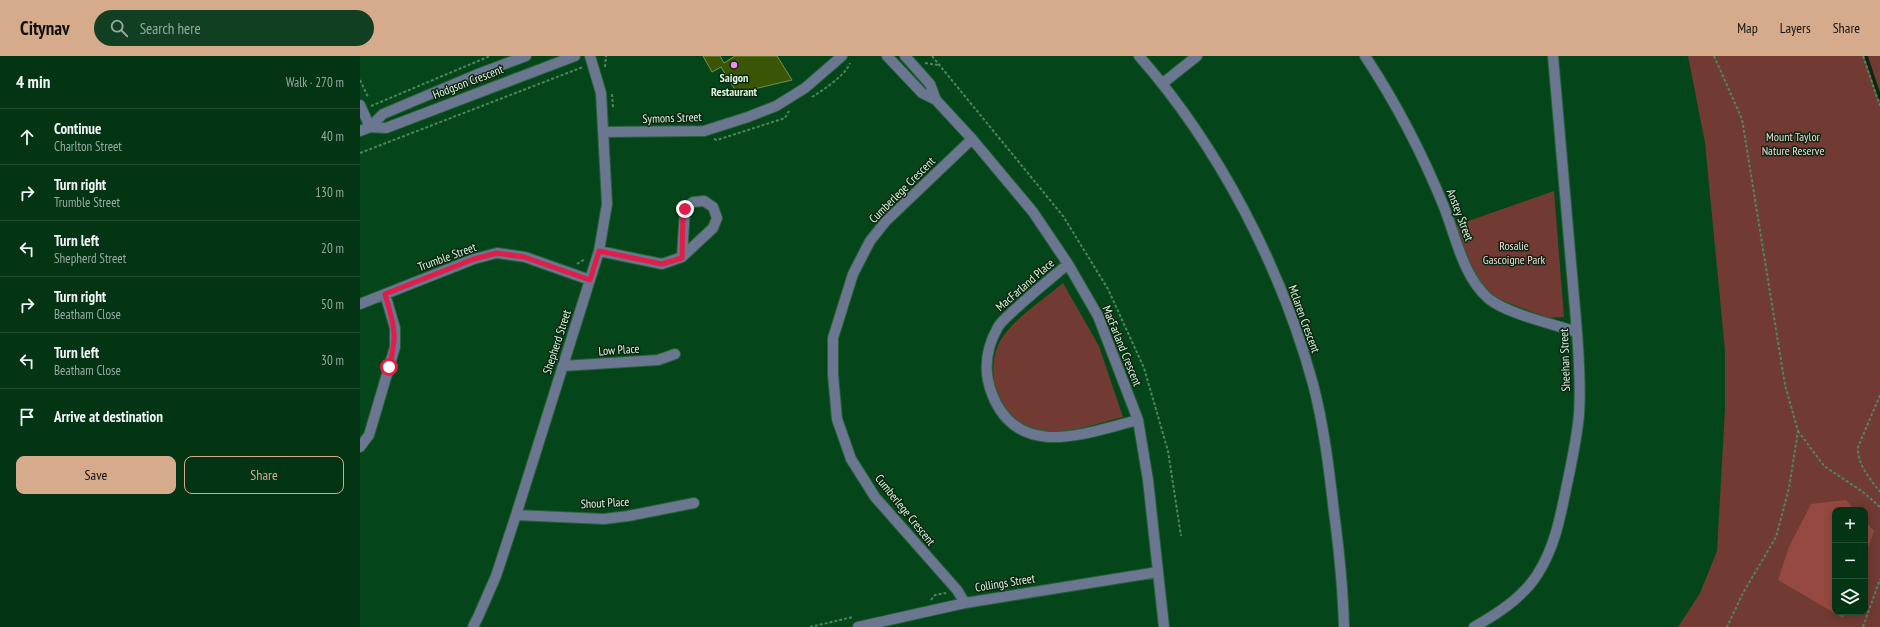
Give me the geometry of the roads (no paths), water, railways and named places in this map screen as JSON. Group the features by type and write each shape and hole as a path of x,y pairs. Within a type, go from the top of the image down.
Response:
{"street":[{"name":"Hodgson Crescent","path":"360,131 370,127 383,114 478,74 526,56"},
{"name":"Hodgson Crescent","path":"370,127 386,128 575,56"},
{"name":"Shepherd Street","path":"473,627 496,576 599,251 607,204 601,93 590,56"},
{"name":"Symons Street","path":"603,132 704,131 748,117 776,106 805,88 842,56"},
{"name":"MacFarland Crescent","path":"887,56 922,93 936,100 972,139 1033,212 1068,264 1098,316 1138,420 1148,480 1164,627"},
{"path":"896,66 906,56"},
{"name":"MacFarland Crescent","path":"906,56 930,84 936,100"},
{"name":"Mclaren Crescent","path":"1140,56 1163,83 1218,165 1250,223 1288,308 1313,384 1328,455 1344,627"},
{"path":"1163,83 1197,56"},
{"name":"Anstey Street","path":"1365,56 1396,108 1419,153 1444,207 1463,260 1475,283 1490,299 1508,309 1577,332"},
{"name":"Sheehan Street","path":"1474,627 1496,614 1518,596 1537,576 1550,552 1560,523 1579,415 1580,374 1577,332 1553,56"},
{"path":"360,105 370,127"},
{"name":"Cumberlege Crescent","path":"965,603 957,590 875,497 851,460 838,419 833,375 833,345 853,274 870,241 886,221 972,139"},
{"path":"599,251 662,264 682,258 714,226 717,218 716,212 707,202 693,202 685,209 683,214 682,258"},
{"name":"Trumble Street","path":"360,304 474,259 497,253 524,257 590,280"},
{"name":"MacFarland Place","path":"1068,264 998,325 990,343 986,364 988,385 995,403 1008,420 1025,432 1044,438 1068,437 1138,420"},
{"path":"360,447 369,435 395,347 395,328 385,294"},
{"name":"Low Place","path":"563,366 658,360 675,354"},
{"name":"Shout Place","path":"516,515 604,519 628,516 694,503"},
{"name":"Collings Street","path":"858,627 965,603 1158,572"},
{"path":"904,627 908,616"}],"waterway":[{"path":"1866,56 1880,98"}],"place":[{"name":"Saigon Restaurant","path":"734,65"}],"park label":[{"name":"Mount Taylor Nature Reserve","path":"1793,144"},
{"name":"Rosalie Gascoigne Park","path":"1514,253"}]}
